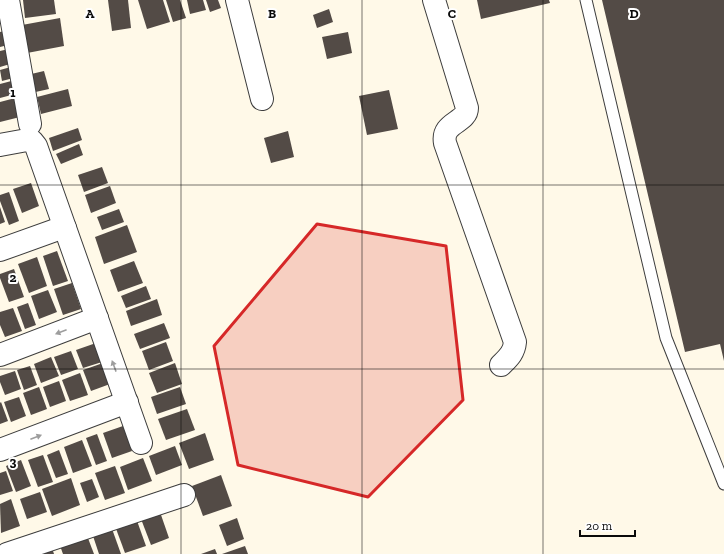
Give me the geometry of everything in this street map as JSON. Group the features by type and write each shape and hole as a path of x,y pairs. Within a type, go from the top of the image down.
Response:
{"street":[{"path":"8,0 30,124"},
{"path":"237,0 262,99"},
{"path":"434,0 467,108 465,115 444,133 445,143 514,342 514,348 511,355 501,365"},
{"path":"0,145 27,140 32,141 36,146 141,443"},
{"path":"0,250 64,227 65,228"},
{"path":"0,355 97,318"},
{"path":"0,450 127,402"},
{"path":"7,554 184,495"}],"lane":[{"path":"586,0 666,338 724,484"}],"highlighted area":[{"path":"317,224 446,246 463,400 368,497 238,465 214,346"}],"building":[{"path":"23,0 54,0 56,14 25,18"},
{"path":"108,0 128,0 131,28 112,31"},
{"path":"138,0 163,0 170,22 147,29"},
{"path":"166,0 180,0 186,18 173,22"},
{"path":"187,0 203,0 206,10 190,14"},
{"path":"206,0 218,0 221,8 210,12"},
{"path":"477,0 549,0 550,3 481,19"},
{"path":"602,0 724,0 724,361 720,344 685,352"},
{"path":"329,9 333,22 317,28 313,15"},
{"path":"60,18 64,46 27,53 22,25"},
{"path":"8,30 12,44 0,47 0,32"},
{"path":"348,32 352,53 327,59 322,37"},
{"path":"13,48 17,62 0,67 0,51"},
{"path":"18,65 21,76 2,81 0,70"},
{"path":"44,71 49,89 31,93 27,75"},
{"path":"19,79 23,92 0,98 0,84"},
{"path":"68,89 72,106 41,114 37,97"},
{"path":"389,90 398,129 367,135 359,96"},
{"path":"19,97 24,116 0,122 0,102"},
{"path":"78,128 82,140 53,151 49,138"},
{"path":"288,131 294,157 271,163 264,138"},
{"path":"79,144 83,155 61,164 56,154"},
{"path":"102,167 108,183 84,192 78,175"},
{"path":"31,183 39,206 22,213 13,189"},
{"path":"110,186 116,203 91,213 85,195"},
{"path":"9,192 19,221 9,225 0,201 0,195"},
{"path":"0,207 5,222 0,224"},
{"path":"119,209 124,222 102,230 97,217"},
{"path":"127,225 137,252 104,264 95,237"},
{"path":"57,251 68,281 53,286 43,256"},
{"path":"37,257 47,286 29,293 18,264"},
{"path":"134,261 143,283 118,292 110,270"},
{"path":"14,269 24,297 9,302 0,278 0,274"},
{"path":"72,283 81,309 63,315 54,289"},
{"path":"146,286 151,299 126,308 121,296"},
{"path":"48,290 57,312 39,319 31,296"},
{"path":"157,299 162,315 131,326 126,311"},
{"path":"28,303 36,325 25,329 17,307"},
{"path":"13,308 22,331 5,337 0,325 0,312"},
{"path":"164,323 170,338 140,349 134,334"},
{"path":"166,342 173,361 149,370 142,351"},
{"path":"96,343 102,362 83,368 76,350"},
{"path":"71,351 78,369 61,375 54,357"},
{"path":"51,357 59,376 41,383 34,364"},
{"path":"103,363 110,384 91,391 83,370"},
{"path":"175,363 182,384 157,393 149,373"},
{"path":"30,366 37,385 24,390 17,370"},
{"path":"15,371 21,389 5,395 0,382 0,376"},
{"path":"80,373 88,395 70,401 62,380"},
{"path":"59,381 66,401 50,407 43,387"},
{"path":"39,387 47,409 31,415 23,393"},
{"path":"180,387 186,404 157,414 151,397"},
{"path":"19,397 26,416 11,422 4,402"},
{"path":"1,402 8,421 0,424 0,403"},
{"path":"187,409 195,430 166,440 158,419"},
{"path":"123,426 132,451 112,458 103,433"},
{"path":"205,433 214,460 189,469 179,443"},
{"path":"97,434 107,461 96,465 86,438"},
{"path":"82,440 92,466 73,473 64,447"},
{"path":"175,446 182,465 156,475 149,456"},
{"path":"59,450 68,474 56,478 47,455"},
{"path":"43,455 53,482 38,487 28,460"},
{"path":"143,458 152,481 128,490 120,467"},
{"path":"21,460 31,486 16,492 6,466"},
{"path":"115,466 125,493 105,500 95,473"},
{"path":"6,471 13,491 0,495 0,473"},
{"path":"221,475 232,506 203,516 192,486"},
{"path":"71,478 80,505 52,516 42,489"},
{"path":"92,479 99,497 87,502 80,483"},
{"path":"40,492 47,512 27,519 20,499"},
{"path":"11,499 20,526 1,533 0,504"},
{"path":"160,512 169,538 151,545 141,519"},
{"path":"136,518 146,546 125,553 115,526"},
{"path":"237,518 244,539 227,546 219,525"},
{"path":"111,526 121,554 99,554 92,533"},
{"path":"86,533 94,554 63,554 59,543"},
{"path":"245,546 248,554 222,554"},
{"path":"52,548 54,554 37,554"},
{"path":"215,549 217,554 201,554"}]}
